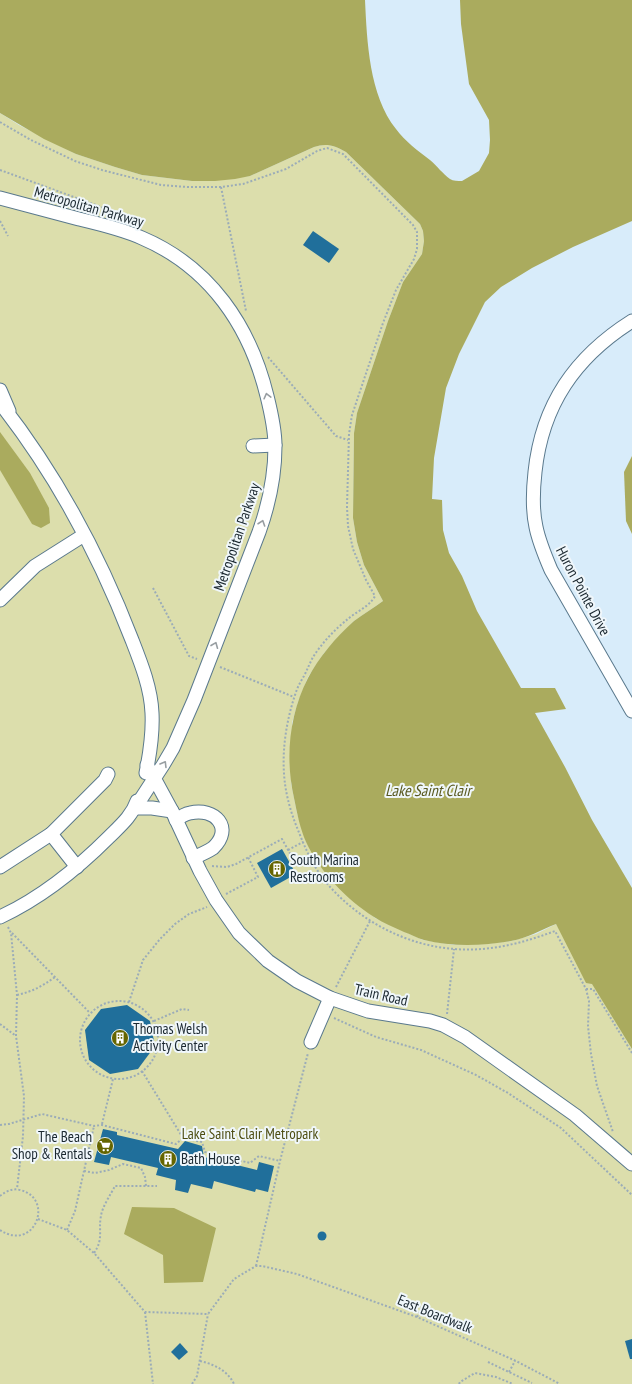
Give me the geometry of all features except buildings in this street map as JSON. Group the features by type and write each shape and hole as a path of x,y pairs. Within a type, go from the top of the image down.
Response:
{"street":[{"name":"Metropolitan Parkway","path":"0,198 115,228 143,238 170,254 205,279 235,317 251,347 264,382 272,417 275,445 273,478 268,505 259,532 194,700 173,748 132,812 90,856 4,922"},
{"name":"Huron Pointe Drive","path":"632,321 617,330 578,366 566,381 555,400 546,422 537,456 533,503 536,526 540,541 551,570 632,711"},
{"path":"0,390 12,418"},
{"path":"0,403 42,461 84,535 123,617 142,667 152,712 151,743 148,765 141,791 132,812"},
{"path":"253,446 275,445"},
{"path":"0,600 35,566 84,535"},
{"name":"Train Road","path":"148,765 174,815 193,858 216,900 244,938 268,961 297,981 368,1010 430,1021 443,1025 465,1037 575,1115 632,1164"},
{"path":"0,868 51,834 106,780 108,774"},
{"path":"132,812 152,808 174,815 201,812 211,813 219,820 222,827 222,834 217,843 208,851 193,858"},
{"path":"51,834 77,867"},
{"path":"311,1042 332,995"}],"path":[{"path":"0,122 31,140 75,161 102,170 161,184 187,187 221,187 243,184 286,169 317,151 327,148 343,154 413,225 417,232 417,249 414,259 396,290 383,322 352,415 348,440 348,526 355,554 375,596 371,603 348,619 323,644 312,658 296,690 286,730 284,768 285,785 294,821 310,859 325,881 344,901 379,927 399,936 428,945 454,950 479,950 498,947 534,939 555,930 586,989 591,1054 597,1086 614,1134 615,1142 611,1146"},
{"path":"221,187 246,311"},
{"path":"0,221 8,236"},
{"path":"267,356 336,436 348,440"},
{"path":"200,871 211,866 227,867 282,839 297,866 310,859"},
{"path":"288,850 303,842"},
{"path":"222,897 258,877 248,857"},
{"path":"129,1002 143,960 160,939 175,924 189,914 208,907 210,904"},
{"path":"332,995 370,921"},
{"path":"4,922 11,933 90,1013"},
{"path":"11,933 17,995 16,1036 24,1096 23,1136 18,1190"},
{"path":"443,1025 446,1015 454,950"},
{"path":"17,995 40,987 55,977"},
{"path":"586,989 593,989 632,1053"},
{"path":"119,1000 129,1002 139,1006 154,1021 158,1033 158,1045 155,1056 148,1066 142,1071 130,1078 113,1079 99,1074 89,1067 82,1056 79,1044 80,1032 84,1020 100,1005 109,1001 119,1000"},
{"path":"154,1021 182,1009 189,1010"},
{"path":"329,1015 376,1037 421,1050 476,1075 508,1093 536,1110 561,1128 632,1194"},
{"path":"0,1024 16,1036"},
{"path":"192,1384 197,1376 208,1314 234,1279 256,1266 280,1161 311,1042"},
{"path":"142,1071 183,1138 202,1142 206,1152 250,1163 259,1156 280,1161"},
{"path":"102,1125 113,1079"},
{"path":"0,1125 42,1114 94,1126 102,1125 176,1144 183,1138"},
{"path":"67,1230 75,1211 94,1126"},
{"path":"84,1171 95,1173 109,1170 123,1164 141,1168 146,1186"},
{"path":"94,1253 100,1240 101,1215 115,1186 157,1186"},
{"path":"0,1196 11,1190 18,1190 30,1194 35,1199 39,1212 35,1226 29,1232 14,1236 0,1230"},
{"path":"38,1219 67,1230 94,1253 145,1312 153,1384"},
{"name":"East Boardwalk","path":"256,1266 297,1274 417,1317 516,1361 560,1384"},
{"path":"411,1303 434,1311"},
{"path":"417,1317 422,1307"},
{"path":"145,1312 208,1314"},
{"path":"200,1361 220,1368 234,1384"},
{"path":"509,1372 516,1361"},
{"path":"488,1362 532,1383"},
{"path":"459,1384 475,1373 496,1377 513,1384"}],"green space":[{"name":"Lake Saint Clair Metropark","path":"0,113 19,125 76,154 142,175 192,181 250,176 314,147 322,145 334,146 346,152 420,224 423,231 424,241 422,254 403,282 388,321 357,413 354,433 353,518 357,542 364,565 383,601 354,621 338,637 324,653 308,677 298,702 292,723 291,783 297,813 306,842 334,883 375,918 423,940 454,945 486,944 512,941 536,934 556,924 632,1049 632,1384 0,1384"}],"water":[{"name":"Lake Saint Clair","path":"0,0 365,0 371,67 380,100 387,115 403,138 430,160 447,177 453,180 462,181 479,171 489,153 490,140 489,120 469,84 461,24 460,0 632,0 632,221 573,247 532,268 501,287 485,302 459,354 446,388 434,458 432,499 442,500 443,530 449,553 462,576 477,611 521,688 555,688 566,709 535,713 592,820 632,888 632,1049 592,984 586,983 556,924 517,940 489,944 445,944 424,940 404,932 377,919 364,910 335,884 326,874 312,853 304,837 299,820 291,783 289,752 293,722 302,692 312,670 334,641 354,621 383,601 364,565 357,542 353,518 354,433 357,413 388,321 403,282 422,254 424,241 423,231 420,224 346,152 330,145 314,147 250,176 215,181 192,181 142,175 76,154 44,139 0,113"},
{"path":"0,432 30,473 49,508 50,523 41,528 32,524 0,470"},
{"path":"632,456 632,534 626,521 624,472"},
{"path":"132,1207 174,1208 216,1228 203,1282 164,1283 163,1255 124,1234"}],"place":[{"name":"South Marina Restrooms","path":"277,869"},
{"name":"Thomas Welsh Activity Center","path":"120,1038"},
{"name":"The Beach Shop & Rentals","path":"105,1146"},
{"name":"Bath House","path":"168,1159"}]}
